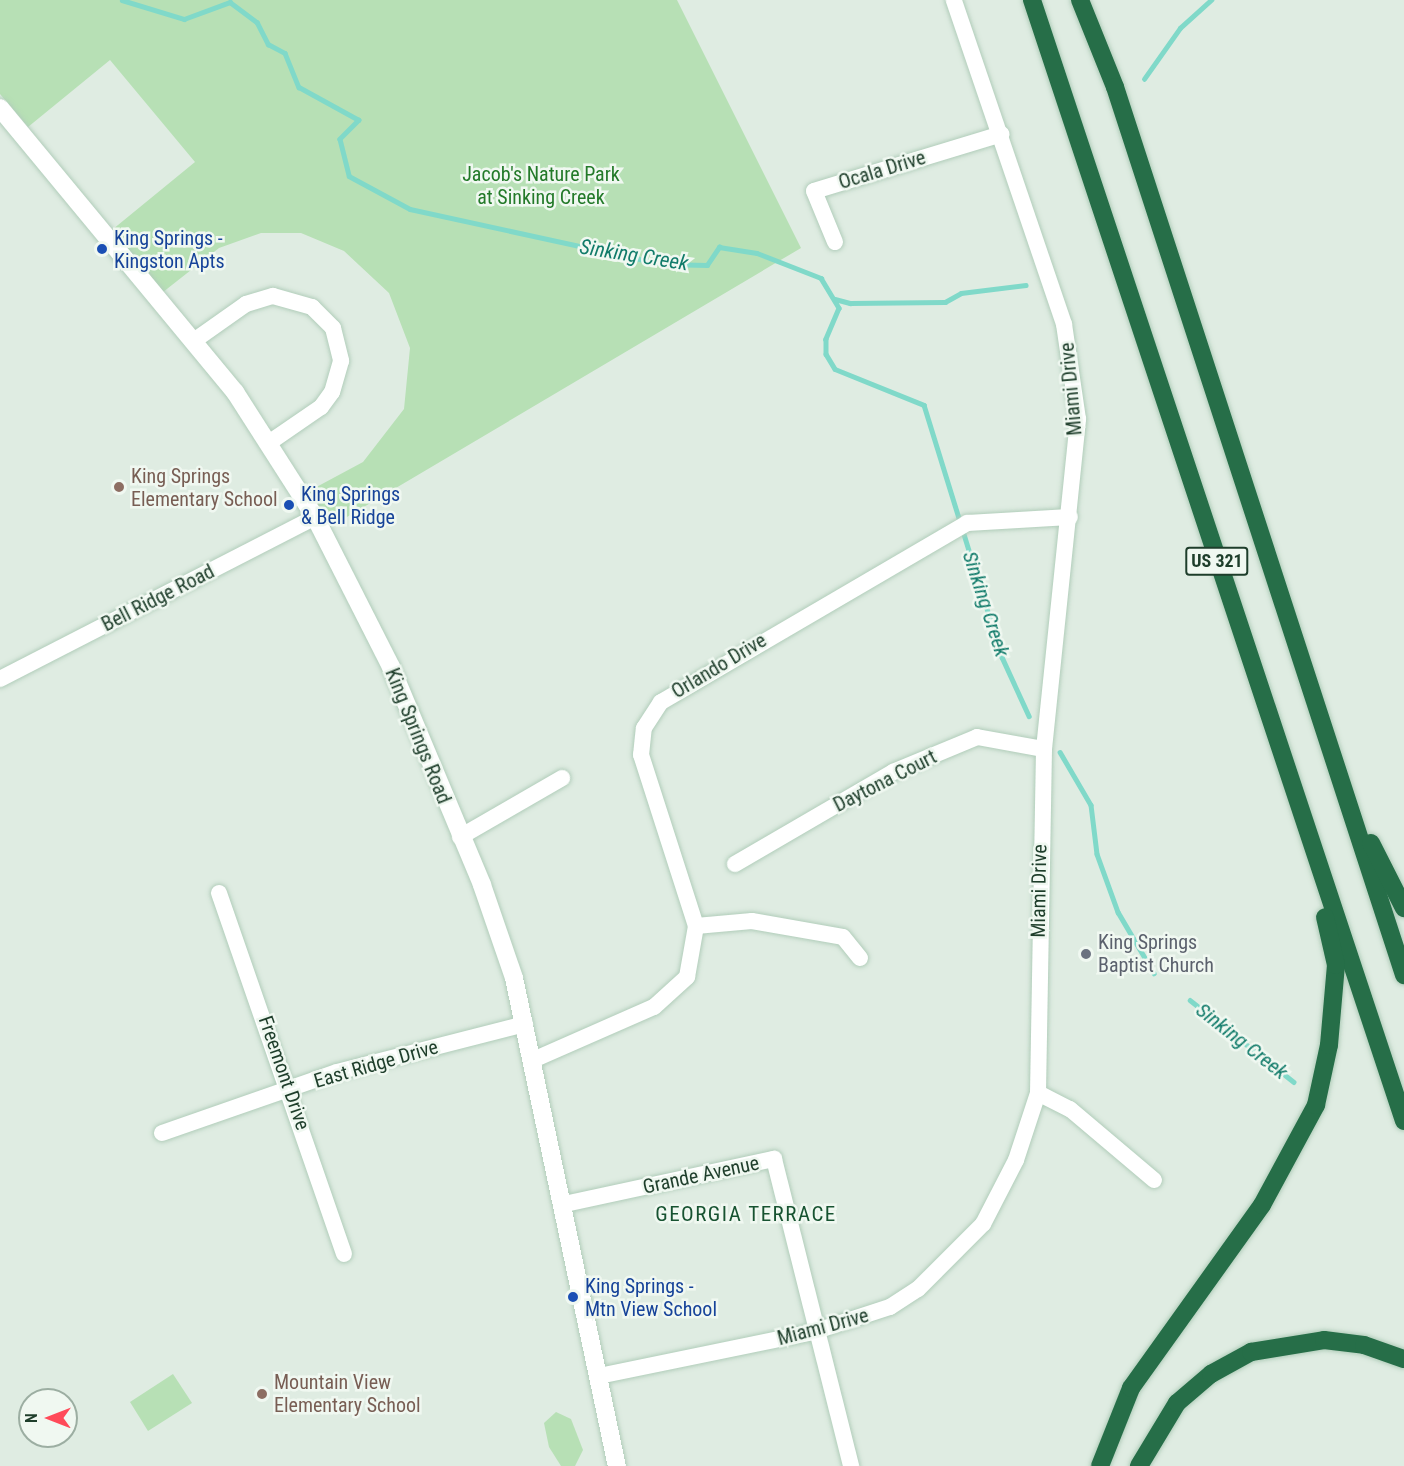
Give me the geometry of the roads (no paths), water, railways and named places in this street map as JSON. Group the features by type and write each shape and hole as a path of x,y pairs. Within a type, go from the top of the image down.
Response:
{"highway":[{"name":"US 321","path":"1032,0 1404,1121"},
{"name":"US 321","path":"1080,0 1115,87 1404,975"},
{"path":"1346,794 1404,908"},
{"path":"1100,1466 1131,1388 1262,1205 1316,1105 1329,1045 1336,965 1303,818"},
{"path":"1139,1466 1178,1403 1211,1374 1251,1352 1324,1340 1364,1345 1404,1359"}],"street":[{"name":"Miami Drive","path":"599,1376 813,1332 890,1307 963,1246 1001,1194 1038,1093 1044,749 1070,517 1078,419 1074,370 1061,315 1002,134 954,0"},
{"name":"King Springs Road","path":"0,108 195,340 270,442 315,517 391,667 500,930 525,1024 565,1204 617,1466"},
{"name":"Ocala Drive","path":"835,242 814,191 1002,134"},
{"path":"195,340 246,304 273,296 300,301 324,317 341,361 333,392 312,414 270,442"},
{"name":"Bell Ridge Road","path":"0,679 315,517"},
{"name":"Orlando Drive","path":"533,1060 654,1007 687,978 696,926 641,754 644,728 656,711 706,673 967,523 1070,517"},
{"name":"Daytona Court","path":"735,864 893,772 977,737 1044,749"},
{"path":"460,837 562,778"},
{"name":"Freemont Drive","path":"219,893 291,1090 344,1254"},
{"path":"696,926 752,921 843,937 860,958"},
{"name":"East Ridge Drive","path":"162,1133 387,1058 525,1024"},
{"path":"1038,1093 1070,1109 1154,1180"},
{"name":"Grande Avenue","path":"565,1204 774,1159 813,1332 851,1466"}],"waterway":[{"name":"Sinking Creek","path":"122,0 184,19 230,2 257,22 268,44 285,53 299,87 359,120 340,139 349,176 410,209 662,264 707,265 719,247 757,253 821,278 839,308 826,339 826,354 835,369 924,405 1002,657 1029,716"},
{"path":"1144,79 1180,28 1211,0"},
{"path":"835,299 850,303 945,302 961,293 1026,285"},
{"name":"Sinking Creek","path":"1060,752 1091,805 1097,854 1118,912 1154,973"},
{"name":"Sinking Creek","path":"1190,1000 1294,1082"}],"place":[{"name":"King Springs - Kingston Apts","path":"102,249"},
{"name":"King Springs Elementary School","path":"119,487"},
{"name":"King Springs & Bell Ridge","path":"289,505"},
{"name":"King Springs Baptist Church","path":"1086,954"},
{"name":"King Springs - Mtn View School","path":"573,1297"},
{"name":"Mountain View Elementary School","path":"262,1394"}],"district":[{"name":"GEORGIA TERRACE","path":"746,1214"}],"park label":[{"name":"Jacob's Nature Park at Sinking Creek","path":"541,186"}]}
